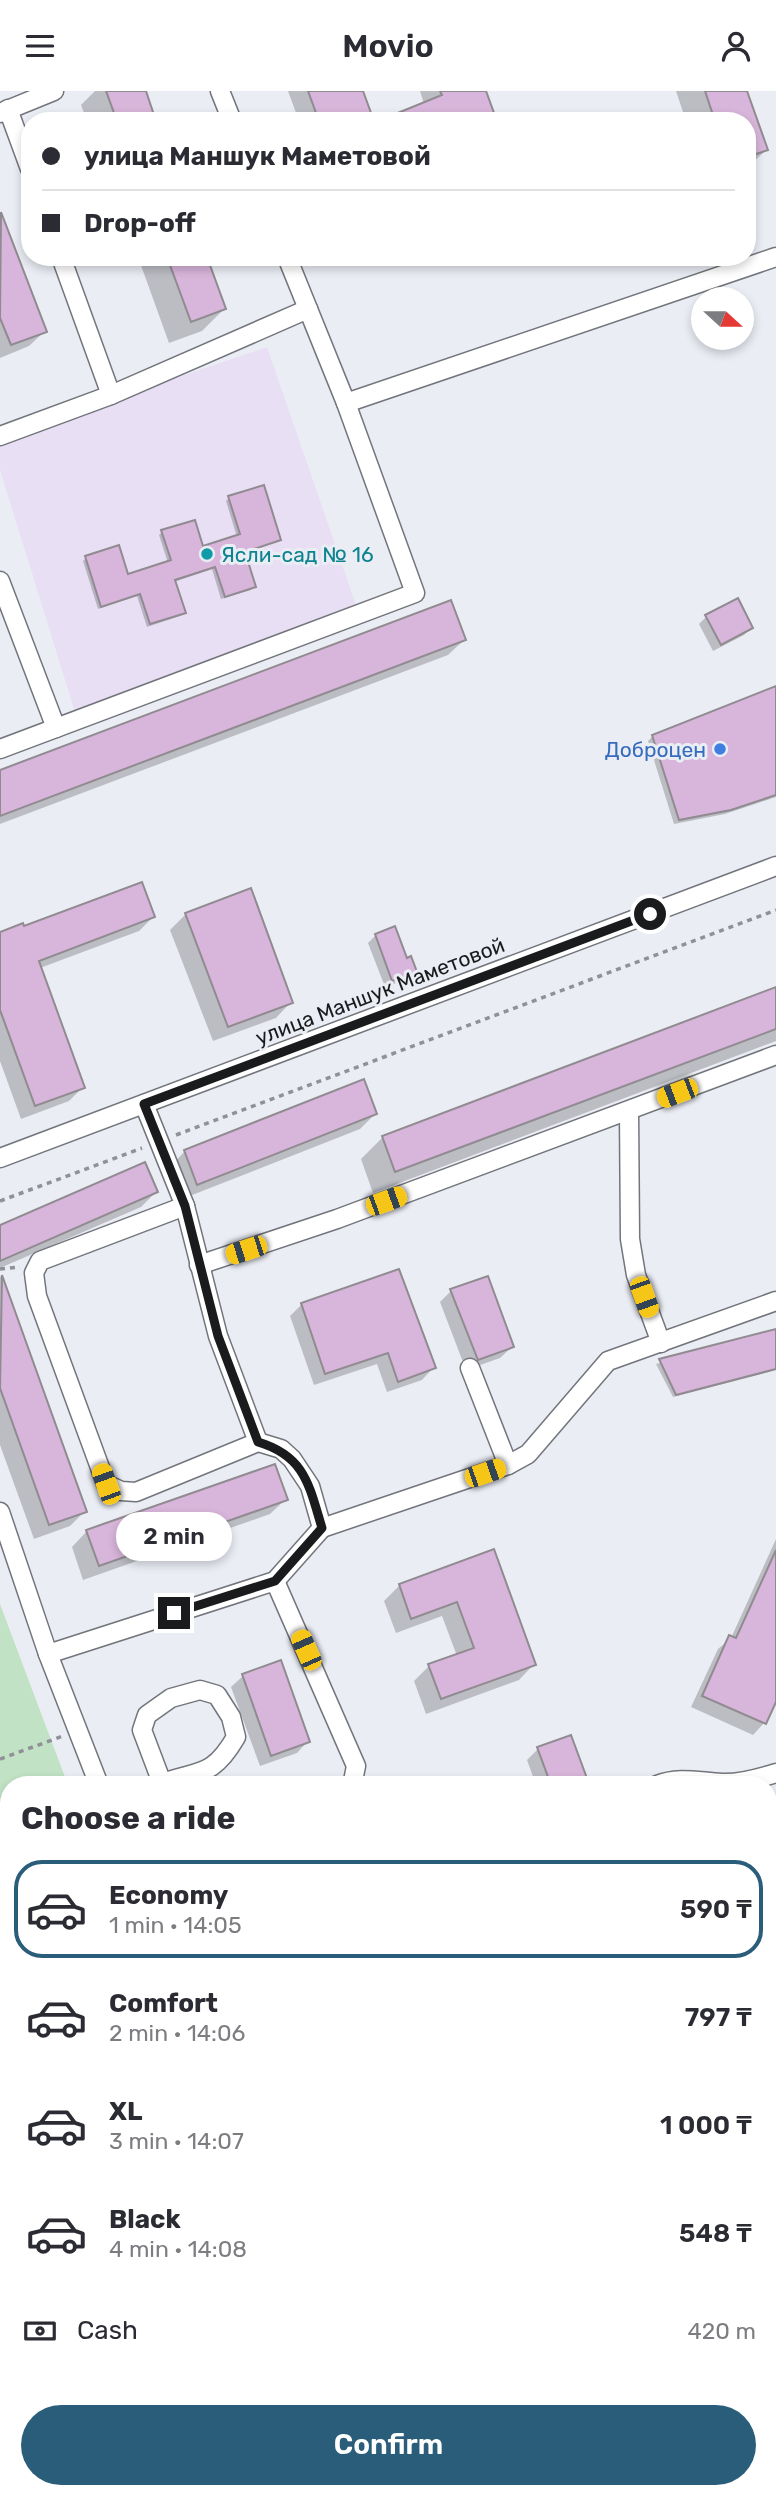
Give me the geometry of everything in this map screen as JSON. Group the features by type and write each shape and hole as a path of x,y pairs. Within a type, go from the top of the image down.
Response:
{"street":[{"path":"21,149 4,111 54,91"},
{"path":"220,91 228,112"},
{"path":"756,264 776,257"},
{"path":"64,266 111,395"},
{"path":"0,749 415,593 346,403 291,266"},
{"path":"346,403 749,266"},
{"path":"0,436 111,395 308,309"},
{"path":"0,581 56,728"},
{"name":"улица Маншук Маметовой","path":"0,1158 776,866"},
{"path":"200,1265 337,1219 775,1057"},
{"path":"144,1104 185,1206 218,1336 258,1442"},
{"path":"629,1111 630,1239 636,1275 661,1343"},
{"path":"185,1206 40,1261 34,1273 37,1296 106,1484 121,1491 136,1492 258,1442 281,1449 292,1459 310,1486 322,1528"},
{"path":"48,1654 275,1581 322,1528 508,1465 528,1454 608,1361 776,1301"},
{"path":"470,1368 508,1465"},
{"path":"0,1512 48,1654 96,1776"},
{"path":"275,1581 356,1766 356,1776"},
{"path":"156,1776 142,1730 147,1715 172,1698 200,1690 217,1695 231,1717 236,1737 225,1756 211,1770 189,1776"}],"path":[{"path":"0,1201 776,910"},
{"path":"0,1759 78,1730"}],"shaded area":[{"path":"267,347 357,608 75,712 0,470 0,438"}],"green space":[{"path":"0,1604 65,1776 0,1776"}],"building":[{"path":"106,91 146,91 153,112 114,112"},
{"path":"308,91 363,91 371,112 316,112"},
{"path":"440,91 486,91 494,112 400,112 442,95"},
{"path":"705,91 747,91 754,112 712,112"},
{"path":"756,116 768,150 756,154"},
{"path":"1,212 47,332 11,345 0,318"},
{"path":"170,266 210,266 226,309 191,322"},
{"name":"Ясли-сад № 16","path":"264,485 281,540 245,552 256,587 225,597 215,567 175,580 186,613 150,624 140,594 101,607 85,556 119,545 128,574 171,560 161,530 195,520 203,546 240,534 228,496"},
{"path":"738,598 753,628 721,645 705,615"},
{"path":"451,600 466,640 0,816 0,770"},
{"path":"776,686 776,795 731,810 679,820 652,735"},
{"path":"142,882 155,917 39,961 85,1088 35,1106 0,1010 0,932 23,923 24,926"},
{"path":"251,888 293,1003 228,1027 185,913"},
{"path":"395,926 407,958 411,956 417,972 392,981 375,934"},
{"path":"776,987 776,1029 395,1172 382,1136"},
{"path":"364,1079 377,1114 197,1185 184,1150"},
{"path":"145,1162 158,1192 0,1261 0,1225"},
{"path":"399,1269 436,1368 398,1382 388,1353 325,1374 301,1303"},
{"path":"2,1275 87,1512 49,1525 0,1388"},
{"path":"488,1276 514,1347 478,1360 450,1289"},
{"path":"776,1329 776,1369 676,1395 659,1359"},
{"path":"275,1464 288,1500 99,1566 86,1530"},
{"path":"494,1549 536,1665 441,1699 428,1664 474,1648 457,1602 411,1619 399,1584"},
{"path":"776,1550 776,1702 766,1724 702,1696 729,1635 736,1638"},
{"path":"281,1660 310,1742 271,1756 242,1674"},
{"path":"571,1735 586,1776 548,1776 537,1747"}],"place":[{"name":"Ясли-сад № 16","path":"207,554"},
{"name":"Доброцен","path":"720,749"}],"route":[{"path":"174,1613 275,1581 322,1528 310,1486 292,1459 281,1449 258,1442 218,1336 185,1206 144,1104 650,914"}]}
